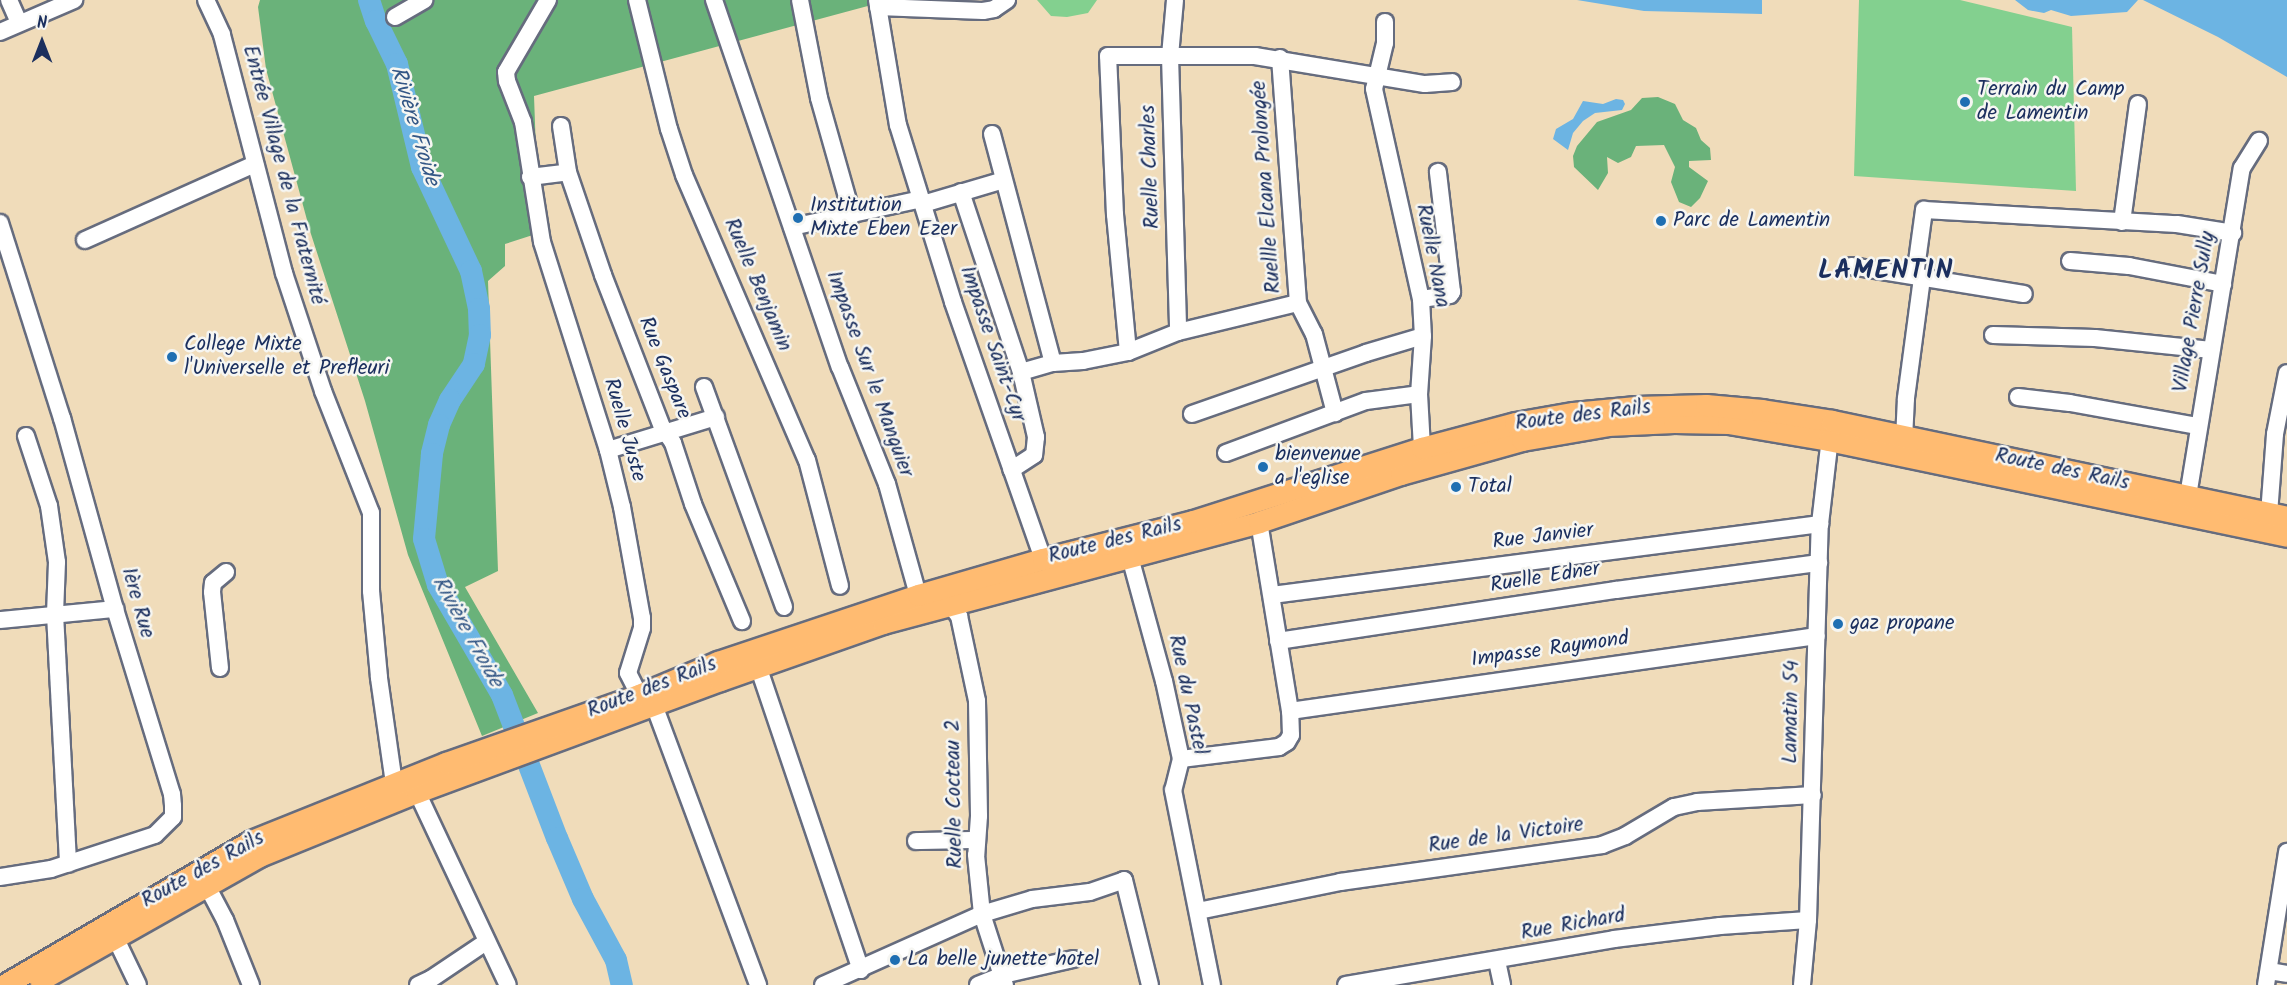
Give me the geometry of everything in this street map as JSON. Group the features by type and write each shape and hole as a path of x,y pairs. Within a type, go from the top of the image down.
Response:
{"main road":[{"name":"Route des Rails","path":"647,700 718,662 918,595 1043,559 1193,521 1422,448 1515,423 1573,413 1636,407 1706,405 1762,410 1830,431 2287,536"},
{"name":"Route des Rails","path":"4,985 251,841 394,783 449,771 585,721 758,666 873,626 1259,522 1459,456 1522,440 1608,425 1674,422 1728,423 1830,431 1904,439 2278,515"},
{"name":"Route des Rails","path":"32,985 206,884 259,856 417,792 449,771"}],"street":[{"path":"9,0 19,22"},
{"path":"0,32 74,0"},
{"name":"Entrée Village de la Fraternité","path":"206,0 222,35 284,273 319,380 371,513 371,591 379,678 394,783"},
{"path":"395,17 424,0"},
{"name":"Ruelle Juste","path":"548,0 506,72 509,92 523,122 542,242 608,450 622,507 642,618 642,628 628,674 647,700 758,985"},
{"name":"Ruelle Benjamin","path":"637,0 669,129 684,176 807,460 840,586"},
{"name":"Impasse Sur le Manguier","path":"714,0 840,367 883,474 918,595"},
{"path":"800,0 819,98 852,215"},
{"path":"877,4 983,11 994,9 1007,0"},
{"name":"Ruelle Charles","path":"1175,0 1170,56 1178,332"},
{"name":"Impasse Saint-Cyr","path":"877,4 898,125 953,302 1043,559"},
{"name":"Ruelle Nana","path":"1385,22 1382,61 1375,75 1375,96 1421,299 1423,336 1419,394 1422,448"},
{"path":"1128,352 1114,215 1108,56 1280,58 1425,84 1452,82"},
{"name":"Ruellle Elcana Prolongée","path":"1280,58 1299,303 1314,334 1335,413"},
{"path":"2122,222 2138,104"},
{"name":"Rue Gaspare","path":"561,126 568,172 603,275 666,434 673,443 693,504 742,621"},
{"path":"992,134 1053,363"},
{"name":"Village Pierre Sully","path":"2188,496 2242,168 2259,141"},
{"path":"85,240 255,164"},
{"path":"531,177 568,172"},
{"path":"1421,299 1450,295 1452,292 1438,172"},
{"path":"792,227 922,202 1004,180"},
{"path":"961,192 1021,372 1036,436 1036,448 1029,461 1011,470"},
{"path":"1904,439 1924,210 2177,224 2233,233"},
{"name":"1ère Rue","path":"0,223 62,418 115,609 172,794 173,817 155,835 68,864 0,877"},
{"path":"2070,261 2129,266 2223,284"},
{"path":"1851,267 2024,294"},
{"path":"1021,372 1053,363 1083,361 1128,352 1178,332 1299,303"},
{"path":"1994,335 2095,338 2211,350"},
{"path":"1192,414 1323,370 1366,353 1423,336"},
{"path":"2278,515 2275,434 2287,373"},
{"path":"704,387 784,607"},
{"path":"1226,453 1366,401 1419,394"},
{"path":"2018,397 2070,403 2198,426"},
{"path":"608,450 716,417"},
{"name":"Lamatin 54","path":"1802,985 1808,920 1813,795 1820,524 1830,431"},
{"path":"26,436 49,506 57,562 55,614 68,864"},
{"path":"1181,759 1279,747 1287,742 1291,735 1290,711 1259,522"},
{"name":"Rue Janvier","path":"1272,595 1820,524"},
{"name":"Rue du Pastel","path":"1130,556 1164,681 1181,759 1173,790 1212,985"},
{"name":"Ruelle Edner","path":"1278,641 1616,590 1819,563"},
{"path":"220,668 212,592 213,583 226,572"},
{"name":"Ruelle Cocteau 2","path":"949,604 959,616 977,701 979,816 976,840 982,914 1004,980"},
{"path":"0,620 115,609"},
{"name":"Impasse Raymond","path":"1290,711 1718,648 1817,636"},
{"path":"758,666 861,970"},
{"path":"417,792 508,985"},
{"name":"Rue de la Victoire","path":"1198,911 1340,882 1602,845 1625,836 1674,807 1697,802 1813,795"},
{"path":"916,841 976,840"},
{"path":"2287,852 2268,978 2287,974"},
{"path":"823,985 982,914 1032,899 1090,892 1124,880 1150,985"},
{"path":"206,884 225,920 251,985"},
{"name":"Rue Richard","path":"1346,985 1497,961 1614,939 1720,926 1808,920"},
{"path":"115,937 138,985"},
{"path":"428,983 486,942"},
{"path":"978,985 1004,980 1073,959"},
{"path":"1497,961 1502,985"}],"green space":[{"path":"260,0 890,0 534,96 539,233 505,244 505,266 488,281 498,571 465,587 538,713 482,736 408,555 365,401 310,231 266,69 258,7"},
{"path":"1037,0 1097,0 1088,13 1067,17 1051,16"},
{"name":"Terrain du Camp de Lamentin","path":"1859,0 1960,0 2072,27 2076,191 1854,176"},
{"path":"1658,97 1675,104 1683,120 1696,128 1701,140 1710,148 1711,160 1689,161 1689,167 1708,181 1700,198 1691,207 1679,202 1671,182 1675,167 1664,145 1636,146 1631,157 1618,163 1607,157 1608,173 1598,190 1574,167 1573,156 1577,146 1597,122 1631,110 1642,98"}],"water":[{"path":"1577,0 1762,0 1762,14 1644,11"},
{"path":"2015,0 2138,0 2127,12 2071,16 2051,10 2044,13 2028,10"},
{"path":"2143,0 2287,0 2287,77 2218,37"},
{"path":"1616,99 1623,100 1625,104 1622,110 1595,113 1583,121 1573,133 1568,150 1553,139 1556,129 1573,119 1583,101 1603,104"}],"waterway":[{"name":"Rivière Froide","path":"369,0 376,21 397,64 422,167 471,271 479,309 480,335 474,364 450,400 439,425 432,454 424,539 438,585 502,695 583,899 616,960 622,985"}],"place":[{"name":"Terrain du Camp de Lamentin","path":"1965,102"},
{"name":"Institution Mixte Eben Ezer","path":"798,218"},
{"name":"Parc de Lamentin","path":"1661,221"},
{"name":"College Mixte l'Universelle et Prefleuri","path":"172,357"},
{"name":"bienvenue a l'eglise","path":"1263,467"},
{"name":"Total","path":"1456,487"},
{"name":"gaz propane","path":"1838,624"},
{"name":"La belle junette hotel","path":"895,960"}],"district":[{"name":"LAMENTIN","path":"1886,271"}]}
